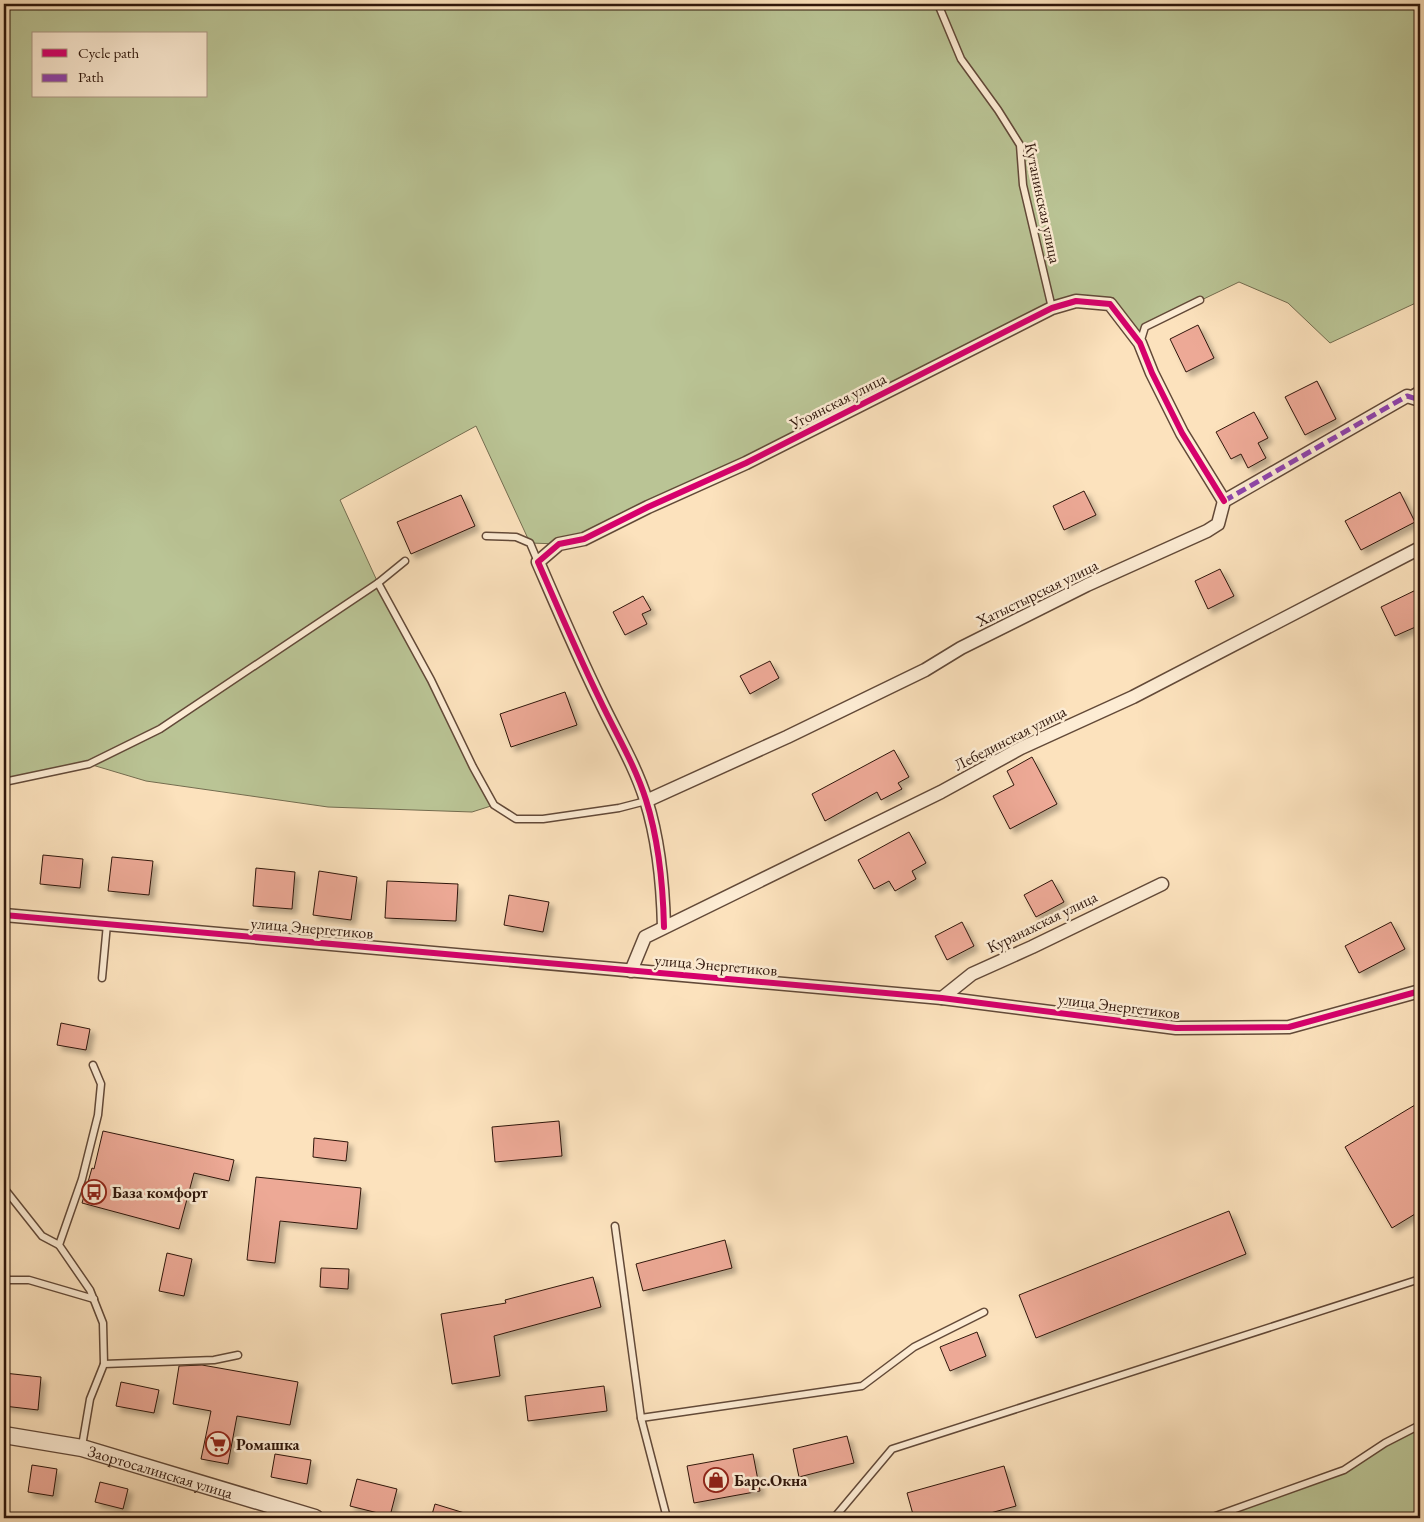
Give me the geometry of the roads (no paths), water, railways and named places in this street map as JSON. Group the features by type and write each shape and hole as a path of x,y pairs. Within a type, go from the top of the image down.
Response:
{"street":[{"name":"Угоянская улица","path":"538,562 559,544 584,539 648,506 746,464 1052,308 1076,301 1110,304 1140,343 1152,373 1182,433 1224,500"},
{"path":"1224,500 1407,396 1420,400"},
{"name":"Хатыстырская улица","path":"646,801 787,737 925,670 961,648 1079,589 1207,531 1218,524 1224,500"},
{"name":"Лебединская улица","path":"631,971 645,937 941,792 1021,748 1133,697 1420,548"},
{"path":"538,562 584,668 634,767 646,801 655,836 664,927"},
{"name":"Куранахская улица","path":"942,998 972,974 1162,884"},
{"name":"улица Энергетиков","path":"4,915 942,998 1176,1028 1289,1027 1420,991"},
{"name":"Заортосалинская улица","path":"4,1435 82,1448 314,1518"}],"lane":[{"name":"Кутанинская улица","path":"938,4 961,59 998,110 1020,145 1022,185 1052,308"},
{"path":"1140,343 1144,327 1200,300"},
{"path":"1407,396 1420,389"},
{"path":"486,536 516,537 530,543 538,562"},
{"path":"4,782 89,764 160,729 378,583 405,561"},
{"path":"378,583 415,649 472,767 494,805 516,818 543,820 619,808 646,801"},
{"path":"102,978 108,923"},
{"path":"59,1245 82,1179 98,1115 101,1084 93,1065"},
{"path":"4,1188 42,1236 59,1245 90,1290 103,1322 104,1364 90,1399 82,1448"},
{"path":"615,1226 641,1418 667,1518"},
{"path":"834,1518 892,1449 1420,1279"},
{"path":"4,1280 29,1280 94,1299"},
{"path":"641,1418 862,1386 914,1347 984,1312"},
{"path":"104,1364 214,1360 238,1355"},
{"path":"1210,1518 1344,1470 1385,1443 1420,1425"}],"place":[{"name":"База комфорт","path":"94,1192"},
{"name":"Ромашка","path":"218,1444"},
{"name":"Барс.Окна","path":"716,1480"}]}
